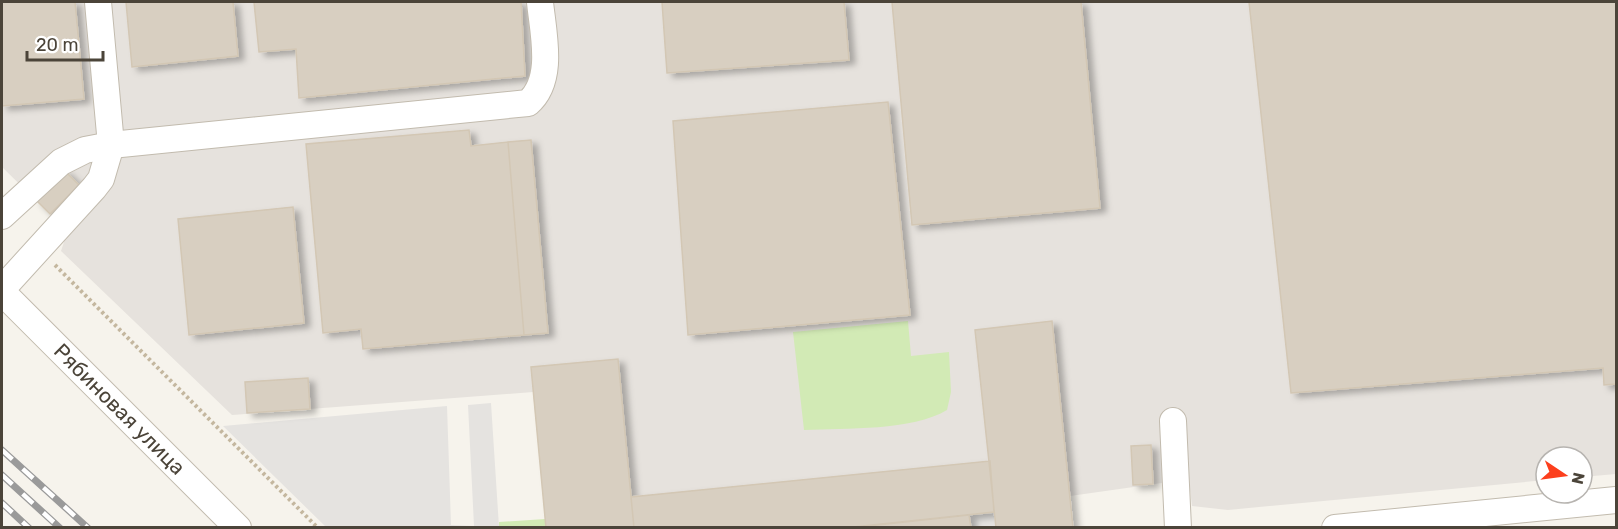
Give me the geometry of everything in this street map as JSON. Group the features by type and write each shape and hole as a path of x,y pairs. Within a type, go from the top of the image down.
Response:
{"street":[{"path":"2,291 101,179 111,145 98,2"},
{"path":"2,216 60,162 85,150 111,145 528,103 538,93 545,64 540,2"},
{"name":"Рябиновая улица","path":"2,291 238,528"},
{"path":"1173,421 1178,528"},
{"path":"1335,528 1617,500"}],"path":[{"path":"38,249 318,528"}],"shaded area":[{"path":"2,2 1616,2 1616,474 1594,476 1594,445 1534,445 1534,481 1228,510 1192,506 1189,481 1176,481 1070,496 1073,527 546,527 533,392 232,415 61,251 66,236 59,226 50,214 2,167"},
{"path":"491,403 499,527 326,527 223,426 447,406 451,525 474,526 468,405"},
{"path":"994,512 996,527 971,527 969,515"}],"green space":[{"path":"908,321 911,356 949,352 951,392 947,410 933,417 897,425 804,430 793,332"},
{"path":"545,519 546,527 499,527 499,522"}],"building":[{"path":"2,2 75,2 84,99 2,106"},
{"path":"126,2 233,2 238,56 132,67"},
{"path":"254,2 521,2 525,76 299,98 296,49 259,52"},
{"path":"662,2 844,2 849,60 667,73"},
{"path":"892,2 1081,2 1100,208 912,225"},
{"path":"1249,2 1616,2 1616,384 1604,385 1603,368 1291,393"},
{"path":"888,102 910,315 688,335 673,121"},
{"path":"469,130 471,146 508,142 524,335 363,349 361,329 323,333 306,144"},
{"path":"531,140 548,333 524,335 508,142"},
{"path":"64,170 79,185 50,214 35,199"},
{"path":"293,207 304,323 189,335 178,219"},
{"path":"1052,321 1073,528 996,528 975,330"},
{"path":"618,359 634,528 546,528 531,367"},
{"path":"308,378 310,409 247,413 245,382"},
{"path":"1151,445 1153,484 1133,485 1131,446"},
{"path":"990,461 994,512 844,528 634,528 631,497"},
{"path":"969,515 971,528 868,528 868,526"}],"railway":[{"path":"2,450 88,528"},
{"path":"2,475 60,528"},
{"path":"2,503 29,528"}]}
